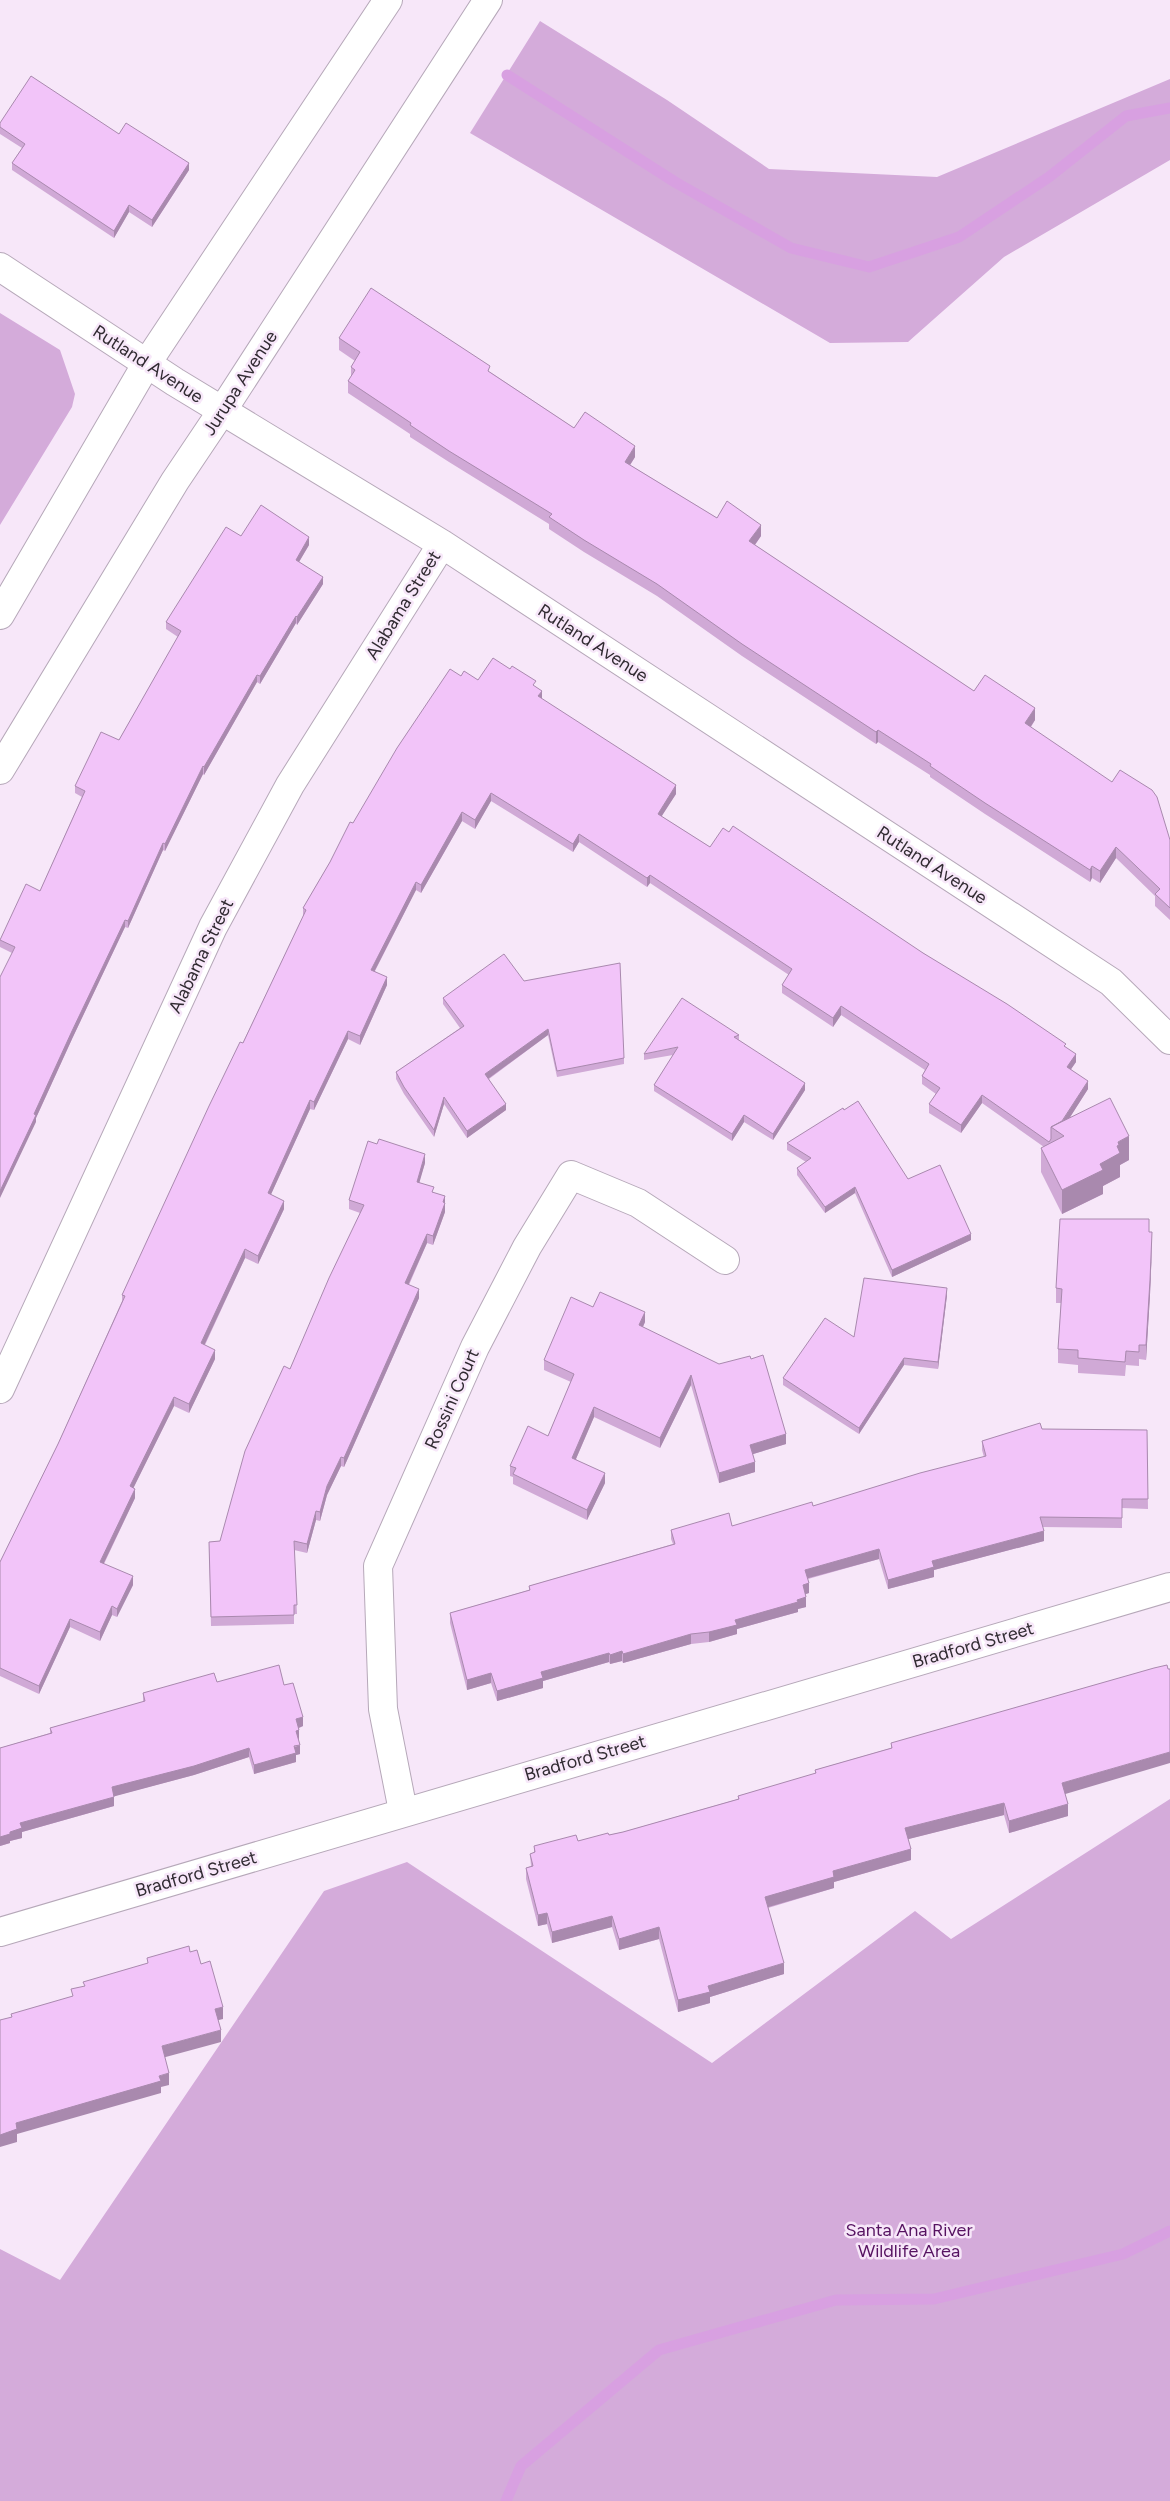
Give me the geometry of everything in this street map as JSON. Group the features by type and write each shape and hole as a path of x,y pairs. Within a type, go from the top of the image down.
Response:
{"street":[{"path":"0,615 147,363 388,0"},
{"name":"Jurupa Avenue","path":"0,770 175,482 488,0"},
{"name":"Rutland Avenue","path":"0,267 175,382 442,544 1111,982 1170,1040"},
{"name":"Alabama Street","path":"0,1389 213,927 290,785 442,544"},
{"name":"Rossini Court","path":"404,1812 383,1709 378,1566 475,1347 527,1247 571,1175 638,1203 725,1260"},
{"name":"Bradford Street","path":"0,1932 1170,1587"}],"green space":[{"path":"540,21 667,100 769,169 937,177 1170,79 1170,160 1004,257 908,342 830,343 470,133"},
{"path":"0,313 60,350 75,394 72,407 0,525"},
{"name":"Santa Ana River Wildlife Area","path":"1170,1799 1170,2501 0,2501 0,2249 60,2280 324,1891 407,1862 712,2063 915,1911 951,1939"}],"building":[{"path":"31,76 119,134 126,123 189,163 152,220 129,205 114,231 12,163 25,144 0,127 0,123"},
{"path":"371,288 490,366 488,371 574,428 585,412 635,446 625,462 717,518 727,501 761,525 749,541 974,691 985,675 1035,708 1025,723 1112,782 1120,770 1152,790 1157,797 1170,840 1170,908 1155,894 1160,889 1116,847 1100,871 1092,866 1090,870 985,803 930,766 931,764 878,730 876,732 742,644 657,584 549,517 552,514 449,451 348,381 355,370 351,367 360,352 339,338"},
{"path":"261,505 309,537 296,560 323,577 296,616 260,676 257,675 203,766 165,844 163,843 128,921 125,920 72,1031 34,1114 36,1115 0,1191 0,977 15,947 0,940 26,884 40,891 85,791 75,786 101,732 119,740 181,631 166,622 226,527 241,536"},
{"path":"493,658 510,669 512,666 536,681 533,685 542,691 538,696 676,785 658,814 710,847 723,828 729,832 733,826 923,953 1007,1004 1066,1044 1064,1046 1076,1054 1067,1067 1088,1081 1062,1121 1051,1127 1051,1139 1049,1142 982,1095 961,1125 929,1104 940,1088 922,1076 929,1064 841,1006 833,1018 782,985 792,969 650,875 647,878 579,834 573,844 491,793 475,820 462,812 421,885 416,882 371,970 387,977 360,1036 348,1031 314,1102 310,1100 268,1193 284,1201 258,1256 245,1249 201,1343 215,1350 189,1404 174,1397 130,1486 135,1489 100,1562 133,1576 117,1609 112,1606 100,1632 70,1619 39,1686 0,1668 0,1562 58,1444 125,1296 122,1295 209,1106 240,1042 243,1043 306,910 303,908 330,862 350,822 353,823 397,748 450,669 461,676 464,671 478,680"},
{"path":"504,954 524,981 620,963 624,1058 557,1071 548,1029 485,1074 506,1104 467,1131 444,1097 434,1130 404,1087 396,1072 464,1026 443,998"},
{"path":"682,998 739,1035 734,1037 805,1083 773,1134 744,1115 732,1134 654,1085 678,1047 644,1054"},
{"path":"1110,1098 1129,1136 1118,1142 1119,1145 1117,1146 1120,1153 1100,1164 1103,1170 1062,1190 1041,1148 1064,1136 1051,1127"},
{"path":"858,1101 908,1179 940,1165 971,1234 892,1270 855,1187 825,1207 797,1168 811,1158 787,1143 843,1108 844,1110"},
{"path":"379,1139 425,1154 417,1182 434,1187 432,1192 445,1196 443,1202 445,1203 433,1236 427,1234 405,1283 419,1289 344,1458 341,1457 327,1486 320,1512 316,1511 307,1544 294,1541 297,1605 294,1605 294,1615 211,1617 209,1542 220,1541 245,1451 284,1366 290,1369 329,1278 364,1205 349,1200 368,1141 377,1144"},
{"path":"1060,1219 1149,1219 1149,1232 1152,1232 1146,1345 1139,1345 1139,1352 1126,1351 1125,1362 1078,1358 1078,1350 1058,1349 1062,1289 1056,1288"},
{"path":"864,1278 947,1288 938,1362 904,1358 859,1428 783,1378 825,1318 854,1337"},
{"path":"600,1292 645,1312 639,1325 719,1364 750,1356 751,1359 763,1355 786,1434 750,1445 755,1462 719,1473 691,1375 660,1438 594,1407 572,1458 605,1473 587,1510 513,1474 516,1468 510,1466 528,1426 548,1436 574,1374 544,1360 571,1297 593,1307"},
{"path":"1040,1423 1042,1429 1147,1430 1148,1499 1122,1499 1122,1518 1040,1517 1044,1531 932,1561 934,1567 888,1580 879,1549 805,1570 809,1583 803,1585 806,1597 797,1600 798,1602 735,1620 737,1625 691,1634 623,1654 622,1651 610,1655 609,1653 541,1672 543,1678 497,1691 491,1673 467,1680 450,1613 530,1590 529,1586 675,1544 671,1530 729,1513 732,1526 812,1502 813,1506 920,1473 986,1456 982,1441"},
{"path":"279,1665 284,1685 293,1683 303,1717 296,1719 299,1730 296,1731 300,1745 294,1746 296,1753 254,1765 249,1748 194,1766 112,1787 114,1797 20,1823 22,1828 0,1837 0,1748 52,1733 50,1728 145,1701 143,1693 214,1673 217,1682"},
{"path":"1167,1665 1168,1669 1170,1669 1170,1752 1062,1783 1068,1804 1009,1821 1004,1803 905,1828 911,1849 833,1871 834,1877 765,1897 784,1963 708,1986 710,1992 678,2000 659,1927 619,1939 612,1916 552,1932 547,1913 538,1915 526,1868 533,1866 530,1854 535,1852 534,1846 576,1835 578,1841 608,1833 609,1835 623,1832 739,1799 738,1796 816,1773 815,1770 892,1748 891,1743"},
{"path":"189,1946 190,1952 197,1950 201,1964 210,1961 223,2007 215,2009 221,2030 162,2046 169,2073 159,2076 161,2081 16,2123 17,2129 0,2135 0,2020 12,2017 11,2014 73,1996 71,1989 85,1986 83,1982 148,1963 147,1958"}],"waterway":[{"path":"507,75 675,182 791,248 869,267 959,237 1049,177 1126,116 1170,108"},
{"path":"506,2501 521,2466 659,2350 836,2300 934,2299 1123,2254 1170,2231"}]}
